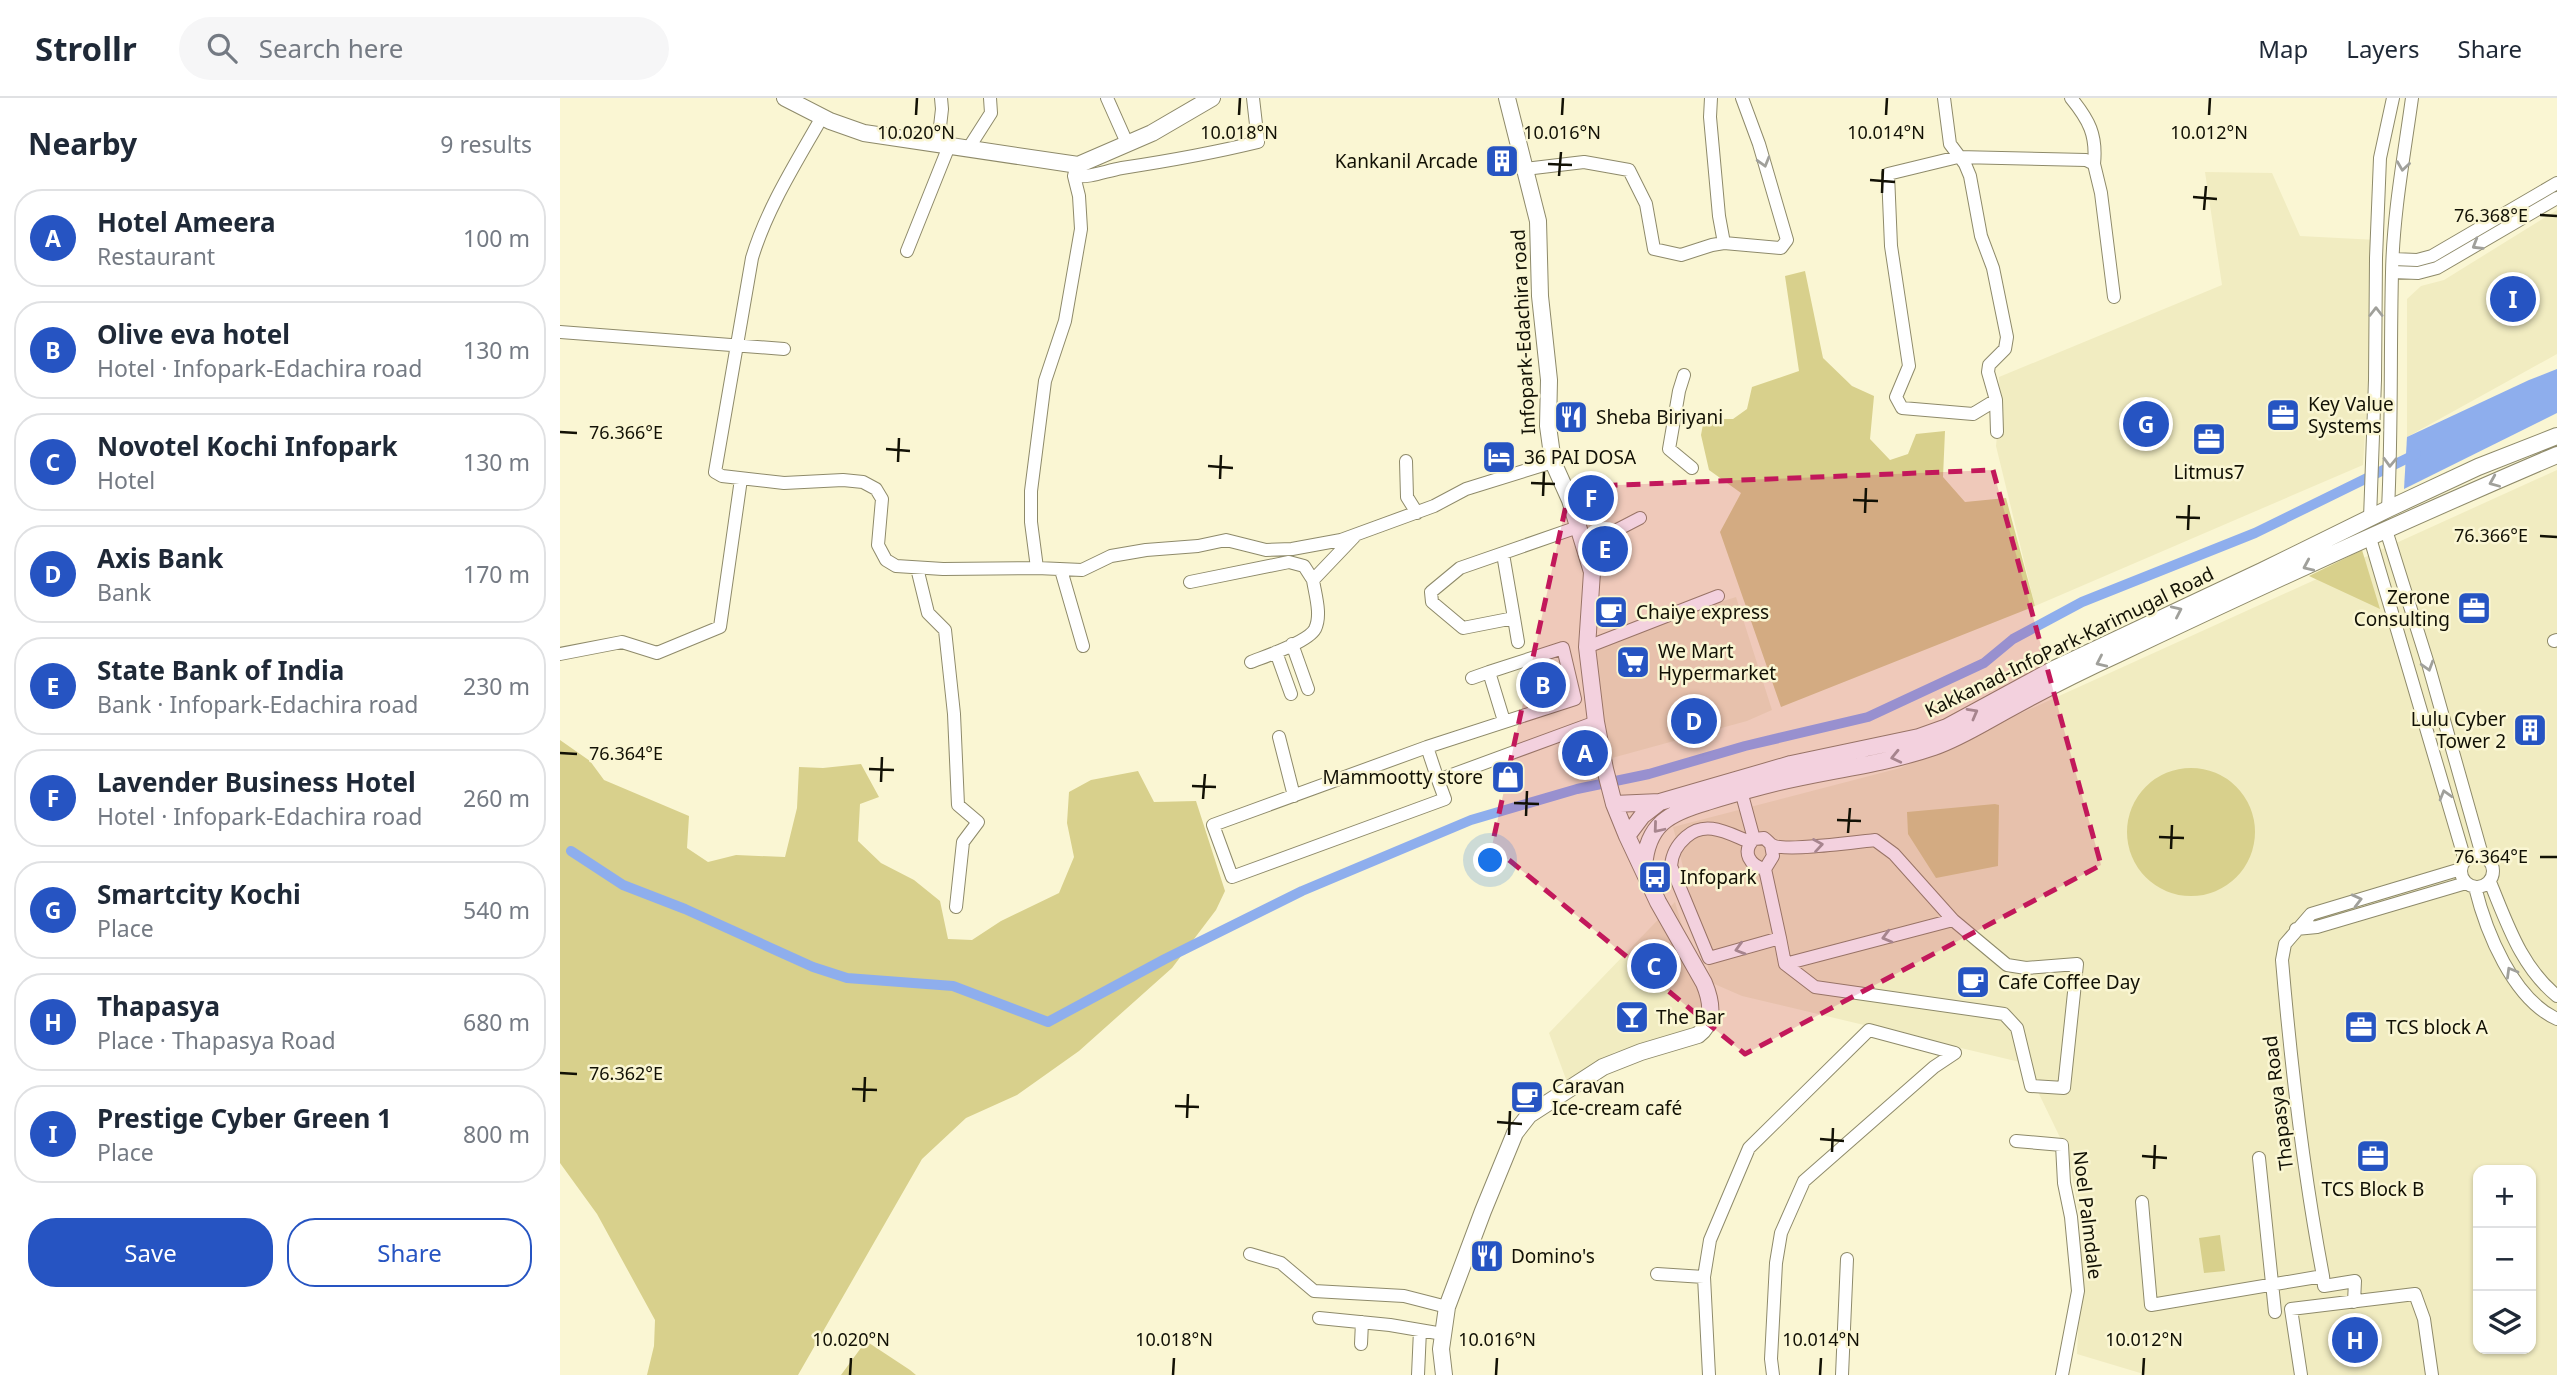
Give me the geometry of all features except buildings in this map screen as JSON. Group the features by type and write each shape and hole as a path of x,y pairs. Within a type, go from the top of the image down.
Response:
{"main road":[{"path":"785,98 822,117 864,133 968,149 1076,171 1127,143 1152,133 1212,98"},
{"name":"Infopark-Edachira road","path":"1507,98 1538,221 1540,296 1549,380 1548,426 1553,462 1570,500 1592,572 1587,647 1595,722 1614,802 1627,836"},
{"name":"Kakkanad-InfoPark-Karimugal Road","path":"1644,870 1645,851 1650,837 1671,815 1947,727 2054,668 2370,518 2388,502 2557,436"},
{"name":"Kakkanad-InfoPark-Karimugal Road","path":"1627,836 1642,816 1660,802 1791,764 1841,761 1923,750 1953,740 2060,681 2421,512 2557,455"},
{"path":"1614,802 1660,802"},
{"path":"1444,1375 1443,1334 1447,1307 1515,1133 1529,1115 1603,1067 1698,1035 1706,1029 1710,1020 1710,996 1658,901 1627,836"}],"street":[{"path":"907,251 943,145 941,98"},
{"path":"968,149 991,113 990,98"},
{"path":"1107,98 1127,143"},
{"path":"1076,171 1087,177 1104,171 1177,160 1258,142 1253,98"},
{"path":"1712,98 1710,117 1718,216 1724,243"},
{"path":"1525,169 1584,162 1629,170 1646,204 1654,249 1681,255 1712,244 1724,243 1781,247 1787,242 1759,144 1742,98"},
{"path":"1944,98 1950,144 1965,164 1969,176 1981,236 1993,268 2007,337 2005,349 1989,365 1988,372 1996,400 1997,432"},
{"path":"2071,98 2086,116 2096,145 2094,164 2101,193 2114,297"},
{"path":"2370,518 2380,158 2393,98"},
{"path":"2388,502 2392,272 2412,98"},
{"path":"822,117 760,231 752,258 715,472 722,476 784,483 843,480 863,482 876,489 882,499 878,545 886,560 896,566 1082,570 1105,558 1130,552 1198,547 1226,540 1266,550 1292,550 1354,537 1434,506 1466,489 1553,462"},
{"path":"1996,400 1973,414 1902,408 1896,397 1909,366 1891,246 1888,174 1958,157 2087,160 2094,164"},
{"path":"1037,568 1031,522 1031,491 1048,368 1065,321 1081,229 1076,171"},
{"path":"2393,259 2417,260 2432,256 2553,193"},
{"path":"2392,272 2418,273 2437,268 2553,193"},
{"path":"560,332 784,349"},
{"path":"1684,375 1669,449 1692,468"},
{"path":"1406,461 1407,497 1417,513"},
{"path":"560,654 622,642 657,653 720,627 741,479"},
{"path":"1584,547 1640,518"},
{"path":"1514,618 1463,628 1432,602 1431,592 1460,568 1578,527"},
{"path":"2296,929 2317,927 2470,885 2486,886 2494,873 2492,864 2482,855 2386,530"},
{"path":"1313,580 1354,537"},
{"path":"2370,538 2463,864 2463,879 2470,885 2492,939 2525,996 2547,1015 2557,1019"},
{"path":"1503,554 1518,642"},
{"path":"1190,582 1289,562 1304,566 1313,580 1318,610 1315,629 1306,638 1251,662"},
{"path":"917,568 928,613 945,630 954,714 958,805 978,822 963,842 956,906"},
{"path":"1061,570 1083,646"},
{"path":"1587,647 1718,597"},
{"path":"1292,644 1308,689"},
{"path":"1427,747 1445,799 1232,877 1213,825 1427,747 1575,699 1563,648 1472,678"},
{"path":"1276,652 1291,694"},
{"path":"1489,672 1504,722"},
{"path":"1438,780 1595,722"},
{"path":"1279,737 1294,796"},
{"path":"1741,792 1752,841 1748,850 1749,860 1755,867 1765,869"},
{"path":"1771,845 1773,856 1765,869 1780,938 1785,964 1815,988 2004,1014 2017,1028 2031,1086 2064,1088 2077,964 2026,968 2007,965 1953,920 1894,854 1875,840 1785,848 1771,845 1764,838 1752,841 1718,829 1693,830 1672,854 1671,866 1709,958 1780,938"},
{"path":"2296,929 2311,914 2463,864 2472,855 2482,855"},
{"path":"2490,882 2520,951 2535,973 2557,996"},
{"path":"1785,964 1953,920"},
{"name":"Thapasya Road","path":"2296,929 2285,944 2282,960 2291,1060 2310,1208 2323,1276"},
{"path":"1709,1375 1704,1277 1710,1240 1749,1148 1869,1030 1955,1053 1934,1067 1804,1181 1781,1233 1776,1262 1771,1359 1773,1375"},
{"name":"Noel Palmdale","path":"2016,1141 2062,1145 2064,1183 2071,1217 2078,1291 2063,1375"},
{"path":"2259,1158 2275,1312"},
{"path":"2142,1202 2151,1305 2323,1276 2324,1286 2356,1281 2354,1302"},
{"path":"1250,1254 1281,1264 1314,1291 1404,1296 1447,1307"},
{"path":"1842,1375 1847,1259"},
{"path":"1657,1274 1704,1277"},
{"path":"2301,1375 2291,1309 2415,1294 2424,1319 2432,1375"},
{"path":"1319,1318 1443,1334"},
{"path":"1362,1322 1362,1344"},
{"path":"1418,1375 1420,1330"}],"highlighted area":[{"path":"1993,470 2101,865 1745,1054 1492,846 1570,487"}],"shaded area":[{"path":"2205,172 2272,173 2300,236 2377,240 2363,465 2035,606 1996,446 2000,406 1999,377 2222,285"},
{"path":"2557,210 2557,354 2407,437 2407,299 2421,286 2444,280"},
{"path":"1805,271 1823,358 1852,386 1874,396 1870,439 1890,460 1908,454 1916,434 1945,431 1943,477 1965,502 2006,498 2035,606 1781,707 1720,532 1741,493 1709,470 1701,435 1704,419 1733,419 1747,409 1752,387 1799,371 1785,276"},
{"path":"2557,470 2557,1375 2147,1375 2077,1354 2082,1234 2069,1156 2024,1063 1742,996 1712,983 1673,827 1900,768"},
{"path":"2362,550 2380,609 2309,576"},
{"path":"1736,597 1772,710 1747,721 1612,758 1596,683 1596,641"},
{"path":"560,740 590,761 604,780 689,816 687,848 708,862 736,855 785,857 797,808 799,767 823,768 861,764 879,797 860,804 858,841 881,863 914,880 940,901 948,939 972,940 1001,921 1059,893 1074,857 1067,823 1069,792 1091,780 1138,771 1154,802 1196,801 1225,891 1216,910 1172,968 1079,1051 1017,1095 966,1118 922,1159 798,1375 647,1375 654,1346 655,1320 597,1214 560,1163"},
{"path":"2191,768 2216,773 2236,787 2250,807 2255,832 2250,857 2236,877 2216,891 2191,896 2166,891 2146,877 2132,857 2127,832 2132,807 2146,787 2166,773"},
{"path":"1999,805 1998,866 1936,878 1908,834 1907,812"},
{"path":"1675,902 1704,999 1704,1022 1690,1033 1615,1052 1567,1082 1549,1033"},
{"path":"2220,1235 2225,1271 2204,1273 2199,1238"},
{"path":"866,1341 910,1370 916,1375 841,1375"}],"water":[{"path":"2557,369 2557,413 2404,489 2407,437"}],"waterway":[{"path":"571,851 623,885 685,909 813,967 847,978 953,986 1048,1022 1165,959 1302,891 1471,820 1577,789 1649,774 1745,746 1868,717 1984,663 2013,639 2082,602 2255,533 2416,454"}],"place":[{"name":"Kankanil Arcade","path":"1502,161"},
{"name":"Prestige Cyber Green 1","path":"2513,299"},
{"name":"Key Value Systems","path":"2283,415"},
{"name":"Sheba Biriyani","path":"1571,417"},
{"name":"Smartcity Kochi","path":"2146,424"},
{"name":"Litmus7","path":"2209,439"},
{"name":"36 PAI DOSA","path":"1499,457"},
{"name":"Lavender Business Hotel","path":"1591,498"},
{"name":"State Bank of India","path":"1605,549"},
{"name":"Zerone Consulting","path":"2474,608"},
{"name":"Chaiye express","path":"1611,612"},
{"name":"We Mart Hypermarket","path":"1633,662"},
{"name":"Olive eva hotel","path":"1543,685"},
{"name":"Axis Bank","path":"1694,721"},
{"name":"Lulu Cyber Tower 2","path":"2530,730"},
{"name":"Hotel Ameera","path":"1585,753"},
{"name":"Mammootty store","path":"1508,777"},
{"name":"Infopark","path":"1655,877"},
{"name":"Novotel Kochi Infopark","path":"1654,966"},
{"name":"Cafe Coffee Day","path":"1973,982"},
{"name":"The Bar","path":"1632,1017"},
{"name":"TCS block A","path":"2361,1027"},
{"name":"Caravan Ice-cream café","path":"1527,1097"},
{"name":"TCS Block B","path":"2373,1156"},
{"name":"Domino's","path":"1487,1256"},
{"name":"Thapasya","path":"2355,1340"}]}
